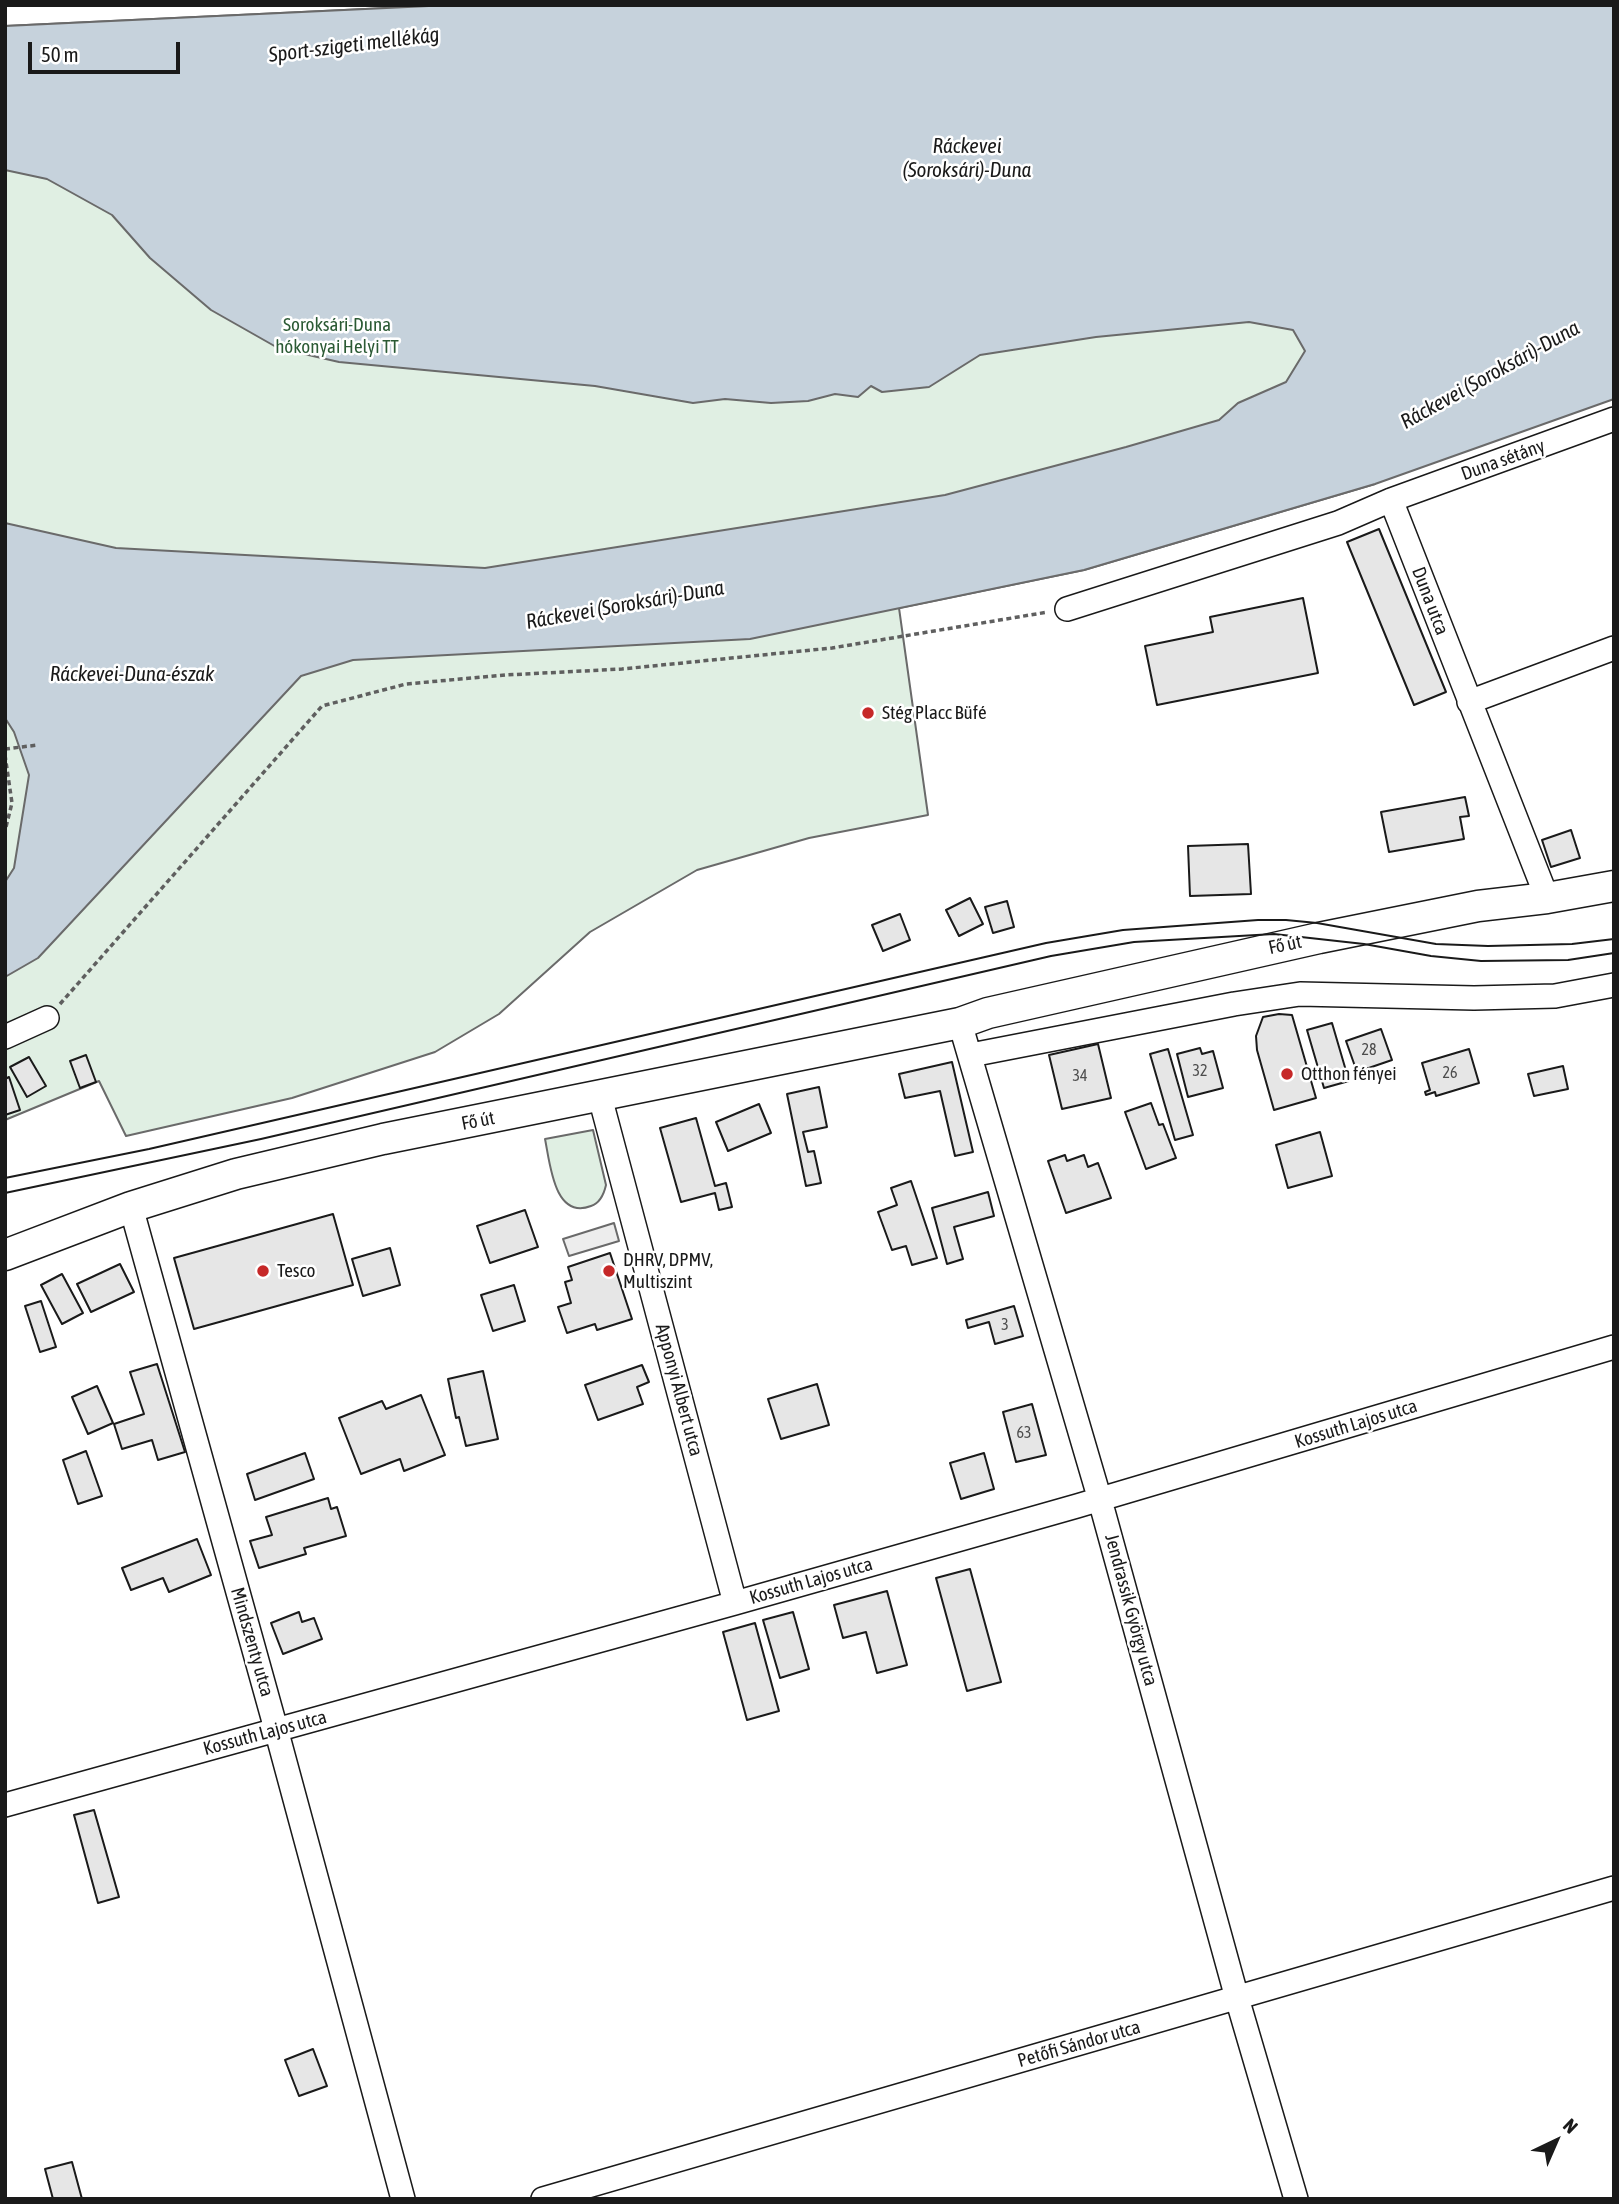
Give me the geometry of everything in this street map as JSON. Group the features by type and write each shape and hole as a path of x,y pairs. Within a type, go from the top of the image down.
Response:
{"main road":[{"name":"Fő út","path":"5,1255 131,1207 236,1174 383,1139 960,1023 988,1013 1319,938 1478,906 1547,898 1614,886"},
{"name":"Fő út","path":"960,1023 992,1022 1395,937 1553,911 1614,897"}],"street":[{"name":"Duna sétány","path":"1067,609 1338,523 1391,500 1614,419"},
{"name":"Duna utca","path":"1391,500 1547,898"},
{"path":"1469,702 1614,648"},
{"path":"971,1055 1234,1004 1300,994 1474,999 1555,996 1614,985"},
{"path":"5,1037 47,1018"},
{"name":"Jendrassik György utca","path":"960,1023 1100,1500 1237,1998 1296,2199"},
{"name":"Apponyi Albert utca","path":"600,1097 735,1603"},
{"name":"Mindszenty utca","path":"131,1207 403,2199"},
{"name":"Kossuth Lajos utca","path":"5,1805 1100,1500 1614,1347"},
{"name":"Petőfi Sándor utca","path":"543,2199 1614,1888"}],"path":[{"path":"47,1018 322,706 406,684 505,675 622,669 819,650 1067,609"},
{"path":"5,749 38,745"},
{"path":"5,755 12,803 5,831"}],"green space":[{"name":"Soroksári-Duna hókonyai Helyi TT","path":"450,5 1614,5 1375,484 1084,570 899,608 928,815 809,838 697,870 590,932 499,1014 435,1052 292,1098 126,1136 99,1081 5,1120 5,26"},
{"path":"593,1130 606,1185 597,1203 579,1208 569,1205 556,1187 545,1139"}],"shaded area":[{"path":"614,1223 619,1241 569,1256 563,1239"}],"water":[{"name":"Soroksári-Duna hókonyai Helyi TT","path":"450,5 1614,5 1614,399 1375,484 1084,570 750,639 353,660 301,676 38,958 5,977 5,882 14,868 29,775 14,732 5,718 5,523 116,548 485,568 945,495 1219,420 1238,403 1286,382 1305,351 1293,330 1249,322 1096,337 980,355 929,387 882,392 871,386 858,397 835,394 808,401 771,403 725,399 693,403 595,386 339,362 278,348 211,310 150,258 112,215 47,179 5,170 5,26"}],"building":[{"path":"1379,529 1446,692 1414,705 1347,542"},
{"path":"1303,598 1318,673 1157,705 1145,646 1213,632 1210,617"},
{"path":"1465,797 1469,816 1460,817 1464,839 1389,852 1381,812"},
{"path":"1571,830 1580,858 1551,867 1542,840"},
{"path":"1248,844 1251,894 1190,896 1188,846"},
{"path":"970,898 983,924 959,936 946,910"},
{"path":"1007,901 1014,927 993,933 985,907"},
{"path":"900,914 910,940 883,951 872,925"},
{"name":"Otthon fényei","path":"1292,1015 1316,1098 1274,1110 1257,1050 1256,1036 1263,1017"},
{"path":"1332,1023 1349,1081 1324,1088 1307,1030"},
{"path":"1381,1029 1392,1060 1357,1072 1346,1041"},
{"path":"1098,1044 1111,1098 1062,1109 1049,1055"},
{"path":"1200,1048 1202,1054 1213,1051 1223,1088 1188,1097 1177,1054"},
{"path":"1168,1049 1193,1135 1175,1140 1150,1054"},
{"path":"1469,1049 1479,1083 1436,1096 1435,1092 1426,1095 1425,1092 1430,1090 1422,1063"},
{"path":"86,1055 96,1082 80,1088 70,1061"},
{"path":"29,1057 46,1086 27,1097 10,1067"},
{"path":"952,1062 973,1152 955,1156 940,1091 905,1098 899,1074"},
{"path":"1563,1066 1568,1089 1534,1096 1528,1074"},
{"path":"9,1077 20,1110 5,1115 5,1079"},
{"path":"819,1087 827,1127 803,1132 808,1152 814,1151 821,1183 806,1186 787,1094"},
{"path":"1151,1103 1159,1125 1163,1124 1176,1158 1146,1169 1125,1112"},
{"path":"759,1104 771,1133 728,1151 716,1122"},
{"path":"696,1118 715,1186 726,1183 732,1207 719,1210 715,1193 681,1202 660,1128"},
{"path":"1320,1132 1332,1176 1288,1188 1276,1145"},
{"path":"1065,1155 1067,1161 1084,1155 1088,1167 1098,1163 1111,1198 1066,1213 1048,1161"},
{"path":"911,1181 937,1258 912,1265 906,1246 892,1250 878,1212 897,1205 891,1188"},
{"path":"988,1192 994,1216 954,1227 963,1259 947,1264 932,1208"},
{"path":"525,1210 538,1247 490,1263 477,1226"},
{"name":"Tesco","path":"333,1214 353,1285 194,1329 174,1258"},
{"path":"390,1248 400,1285 363,1296 352,1259"},
{"path":"610,1253 632,1319 597,1330 595,1324 567,1333 558,1307 571,1303 565,1282 572,1280 568,1267"},
{"path":"120,1264 134,1292 91,1312 77,1284"},
{"path":"62,1274 83,1313 62,1324 41,1285"},
{"path":"514,1285 525,1321 493,1331 481,1295"},
{"path":"41,1301 56,1347 40,1352 25,1306"},
{"path":"1014,1306 1023,1336 995,1344 989,1322 968,1328 966,1320"},
{"path":"157,1364 185,1452 158,1460 152,1440 122,1449 114,1424 144,1414 130,1372"},
{"path":"642,1365 649,1382 637,1387 643,1404 598,1420 585,1385"},
{"path":"483,1371 498,1439 466,1446 459,1417 456,1418 448,1379"},
{"path":"817,1384 829,1425 781,1439 768,1399"},
{"path":"97,1386 113,1423 88,1434 72,1397"},
{"path":"421,1395 445,1455 404,1471 400,1459 361,1474 339,1418 382,1401 386,1409"},
{"path":"1032,1404 1046,1455 1016,1462 1003,1412"},
{"path":"86,1451 102,1496 78,1504 63,1460"},
{"path":"305,1453 314,1479 255,1500 247,1474"},
{"path":"984,1453 994,1489 961,1499 950,1463"},
{"path":"328,1498 331,1509 337,1507 346,1536 304,1548 306,1554 259,1568 250,1541 272,1535 266,1517"},
{"path":"197,1539 211,1575 169,1592 163,1578 131,1590 122,1568"},
{"path":"970,1569 1001,1682 967,1691 936,1578"},
{"path":"887,1591 907,1665 877,1673 866,1632 843,1638 834,1605"},
{"path":"299,1612 302,1622 314,1618 322,1639 283,1654 271,1623"},
{"path":"793,1612 809,1669 780,1678 763,1620"},
{"path":"755,1623 779,1711 747,1720 723,1632"},
{"path":"94,1810 119,1897 98,1903 74,1815"},
{"path":"313,2049 327,2086 299,2096 285,2060"},
{"path":"72,2162 82,2199 53,2199 45,2169"}],"tram line":[{"path":"5,1178 149,1149 1046,943 1123,930 1286,920 1436,944 1572,944 1614,939"},
{"path":"5,1193 261,1139 1051,956 1134,942 1274,934 1481,961 1568,960 1614,953"}],"place":[{"name":"Stég Placc Büfé","path":"868,713"},
{"name":"Otthon fényei","path":"1287,1074"},
{"name":"Tesco","path":"263,1271"},
{"name":"DHRV, DPMV, Multiszint","path":"609,1271"}],"water label":[{"name":"Sport-szigeti mellékág","path":"354,45"},
{"name":"Ráckevei (Soroksári)-Duna","path":"967,158"},
{"name":"Ráckevei (Soroksári)-Duna","path":"1490,375"},
{"name":"Ráckevei (Soroksári)-Duna","path":"625,605"},
{"name":"Ráckevei-Duna-észak","path":"132,674"}]}
